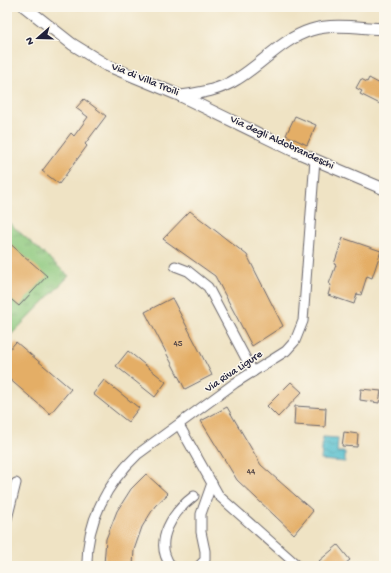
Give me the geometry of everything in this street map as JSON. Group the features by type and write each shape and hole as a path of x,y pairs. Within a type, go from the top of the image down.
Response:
{"street":[{"name":"Via di Villa Troili","path":"25,7 72,44 95,58 122,73 181,96 207,92 228,84 285,43 296,36 309,31 330,27 384,29"},
{"name":"Via degli Aldobrandeschi","path":"181,96 314,159 384,189"},
{"name":"Via Riva Ligure","path":"87,566 88,546 98,509 110,486 126,465 138,454 236,383 286,351 295,341 301,328 303,316 314,159"},
{"path":"175,266 188,271 208,287 253,372"},
{"path":"179,425 219,496 298,566"},
{"path":"7,519 16,483"},
{"path":"199,566 205,560 205,551 201,532 202,514 212,483"},
{"path":"171,566 166,559 164,537 168,525 182,504 194,496"}],"green space":[{"path":"7,221 69,276 7,339"}],"water":[{"path":"323,437 338,438 337,452 345,452 345,462 321,460"}],"building":[{"path":"369,78 384,86 384,106 360,94 362,91 356,88 361,79 367,82"},
{"path":"84,99 106,116 85,144 87,146 59,184 42,171 71,133 74,136 88,117 76,108"},
{"path":"295,116 316,125 307,145 286,135"},
{"path":"190,211 247,255 283,326 252,346 215,276 163,239"},
{"path":"343,238 381,251 372,278 367,276 361,295 357,294 354,304 328,295 331,285 329,284 336,265 334,264"},
{"path":"7,241 47,276 19,306 7,296"},
{"path":"172,298 212,375 185,389 145,312"},
{"path":"16,342 71,389 50,414 7,377 7,352"},
{"path":"128,351 166,382 155,397 116,366"},
{"path":"104,380 139,408 128,422 93,394"},
{"path":"291,382 302,392 278,417 267,406"},
{"path":"361,389 381,391 379,403 360,400"},
{"path":"295,406 326,408 325,427 294,425"},
{"path":"227,407 261,465 313,511 294,534 237,480 201,421"},
{"path":"344,432 358,434 357,447 342,446"},
{"path":"146,474 168,494 155,506 142,527 134,550 133,566 104,564 106,539 117,511 131,489"},
{"path":"338,545 350,560 342,566 323,566 319,561"}]}
